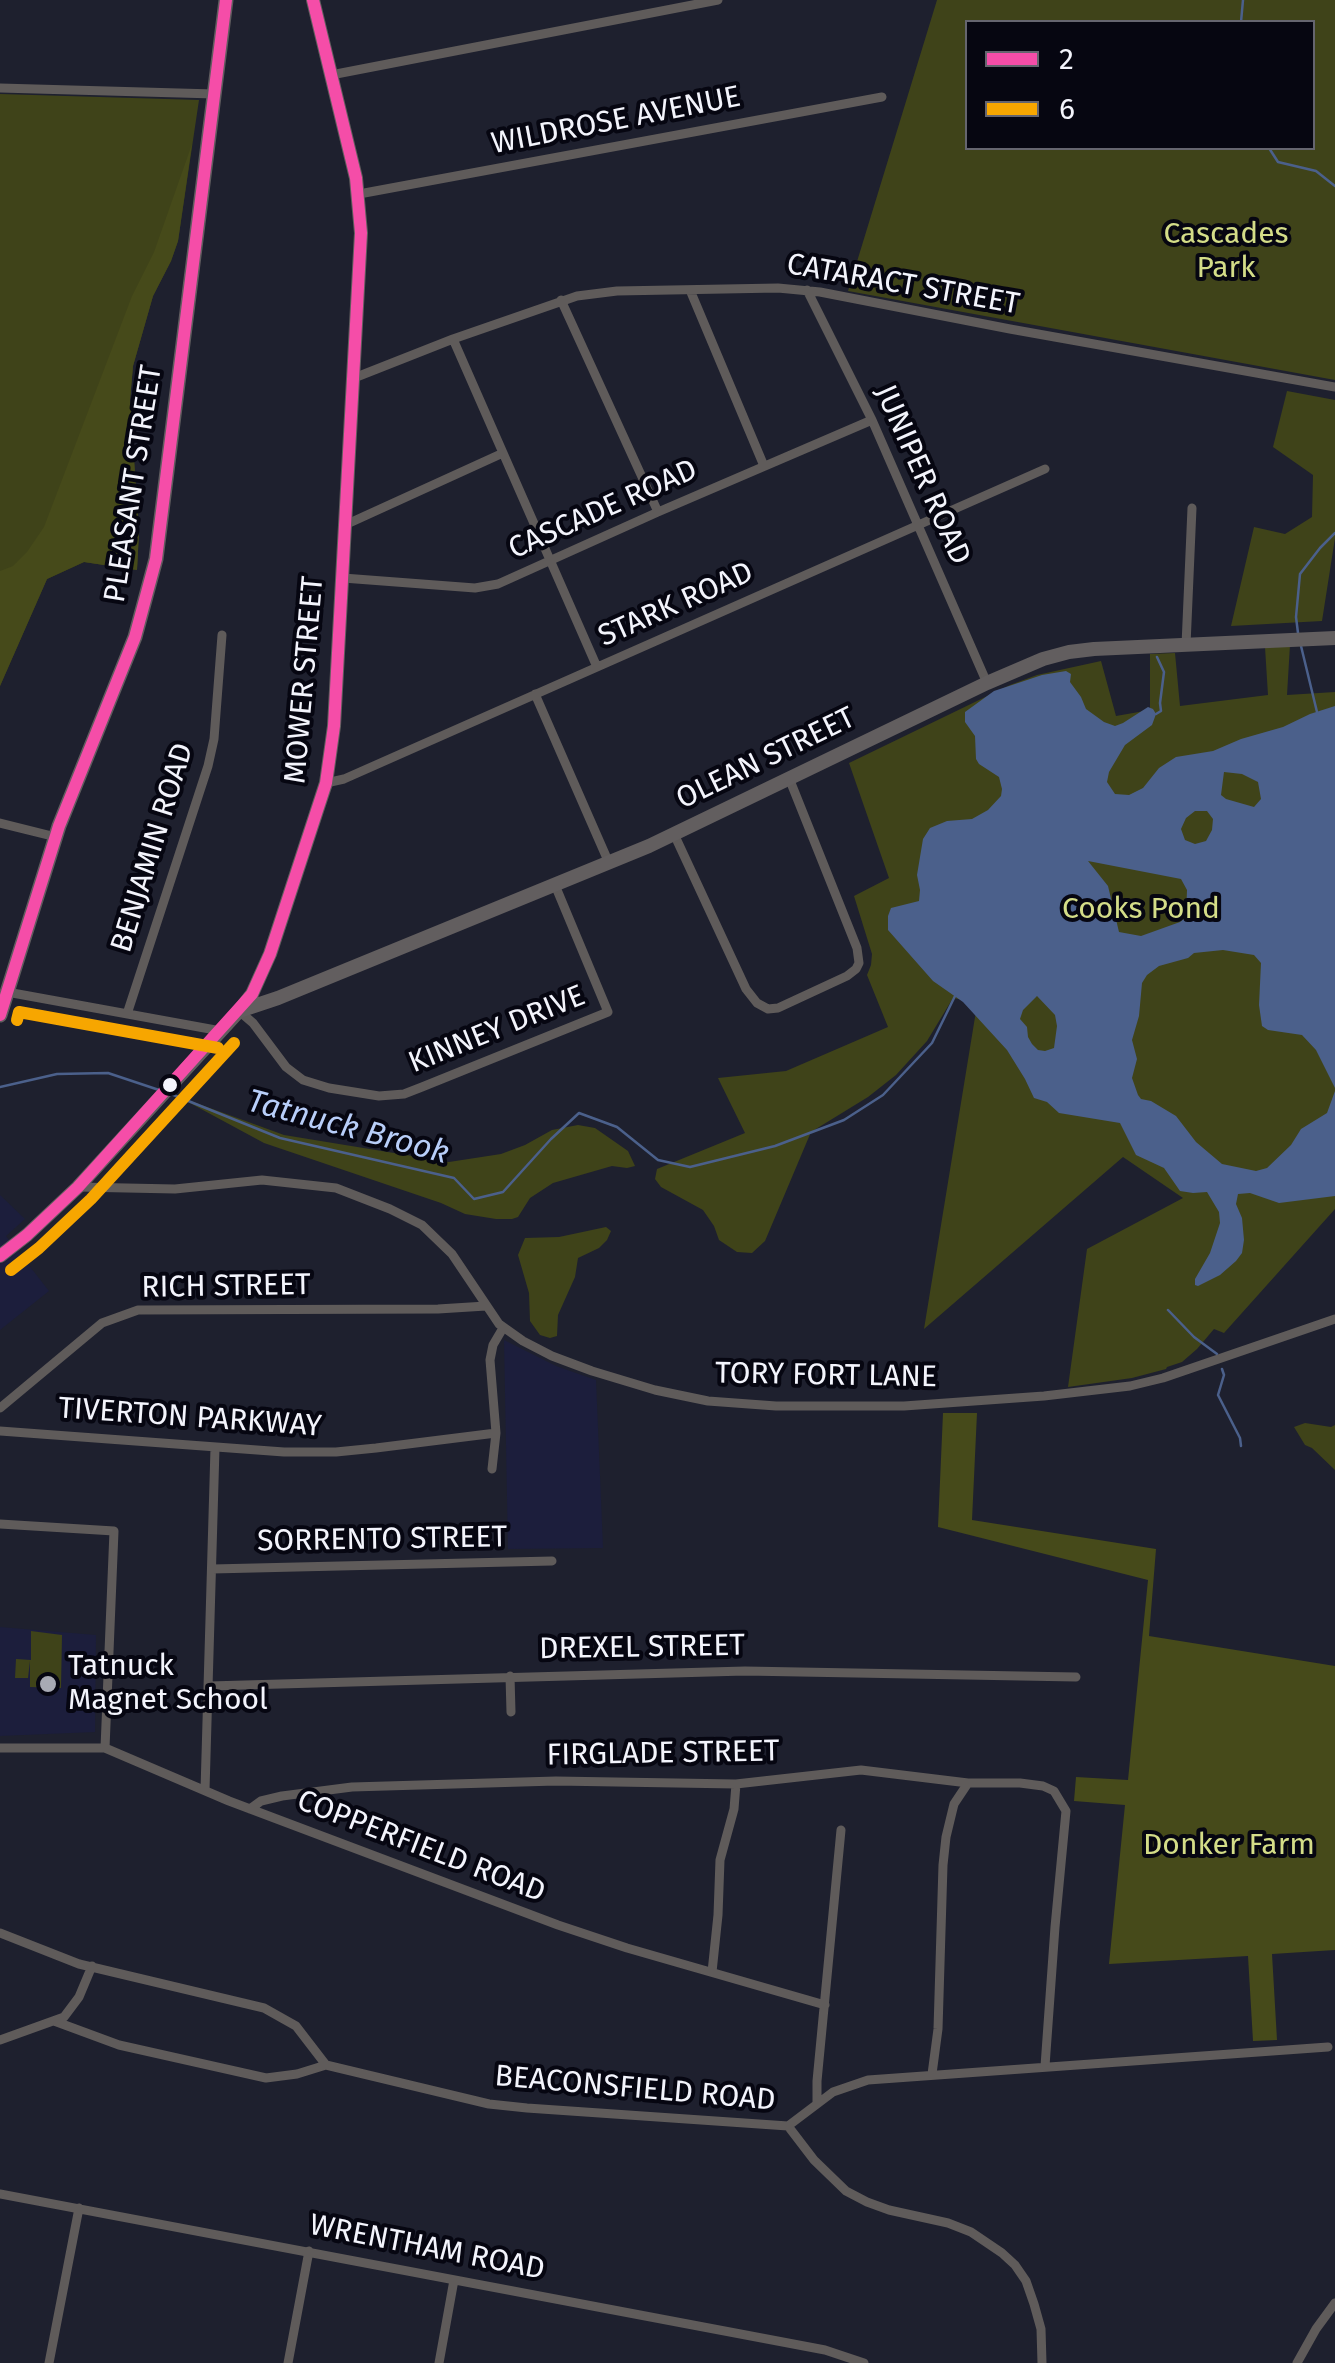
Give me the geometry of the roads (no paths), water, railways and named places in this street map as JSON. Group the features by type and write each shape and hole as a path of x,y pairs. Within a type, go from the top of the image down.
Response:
{"main road":[{"name":"PLEASANT STREET","path":"0,1015 56,837 135,637 156,560 226,0"}],"street":[{"name":"MOWER STREET","path":"0,1256 78,1187 252,994 264,969 326,783 334,726 360,262 358,194 313,0"},
{"path":"331,74 718,0"},
{"path":"0,88 215,94"},
{"name":"WILDROSE AVENUE","path":"358,194 882,97"},
{"name":"CATARACT STREET","path":"354,378 561,300 607,292 778,288 807,290 1335,387"},
{"path":"690,290 764,466"},
{"name":"JUNIPER ROAD","path":"807,290 872,420 987,682"},
{"path":"561,300 658,512"},
{"path":"453,339 597,667"},
{"name":"CASCADE ROAD","path":"342,578 486,587 498,584 872,420"},
{"path":"346,525 503,453"},
{"name":"STARK ROAD","path":"326,783 1045,470"},
{"path":"1186,645 1192,508"},
{"name":"BENJAMIN ROAD","path":"126,1014 208,766 214,739 222,635"},
{"name":"OLEAN STREET","path":"239,1012 674,834 1030,664 1069,652 1335,638"},
{"path":"535,694 610,862"},
{"path":"674,834 746,989 757,1003 768,1009 778,1008 847,976 859,963 857,948 789,778"},
{"path":"0,823 56,837"},
{"name":"KINNEY DRIVE","path":"239,1012 253,1022 286,1067 303,1080 379,1096 422,1087 608,1012 556,885"},
{"path":"7,992 220,1031"},
{"name":"TORY FORT LANE","path":"78,1187 175,1189 262,1180 336,1188 422,1225 452,1254 503,1328 523,1342 592,1371 708,1401 776,1406 904,1406 1130,1386 1335,1319"},
{"name":"RICH STREET","path":"0,1408 102,1323 138,1310 486,1306"},
{"path":"492,1469 496,1433 490,1360 503,1328"},
{"name":"TIVERTON PARKWAY","path":"0,1431 284,1452 336,1452 496,1433"},
{"path":"205,1790 215,1448"},
{"path":"0,1524 114,1531 105,1748"},
{"name":"SORRENTO STREET","path":"212,1569 552,1561"},
{"name":"DREXEL STREET","path":"209,1686 745,1670 1076,1677"},
{"path":"510,1676 510,1712"},
{"name":"COPPERFIELD ROAD","path":"0,1748 105,1748 250,1809 558,1925 825,2005"},
{"name":"FIRGLADE STREET","path":"250,1809 282,1796 352,1787 556,1780 736,1784 861,1770 968,1783 1043,1786 1054,1791 1066,1811 1045,2066"},
{"path":"932,2074 938,2029 946,1837 954,1804 968,1783"},
{"path":"712,1972 720,1860 734,1809 736,1784"},
{"path":"817,2103 841,1830"},
{"path":"0,1934 79,1964 264,2008 296,2026 326,2066"},
{"path":"0,2040 64,2017 79,1997 92,1966"},
{"name":"BEACONSFIELD ROAD","path":"54,2021 119,2045 266,2078 326,2066 489,2104 788,2126 833,2092 868,2080 1328,2046"},
{"path":"788,2126 814,2160 846,2191 889,2210 968,2230 1002,2253 1026,2281 1040,2330 1042,2363"},
{"name":"WRENTHAM ROAD","path":"0,2194 632,2312 843,2355 864,2363"},
{"path":"49,2363 79,2208"},
{"path":"288,2363 309,2251"},
{"path":"438,2363 454,2280"},
{"path":"1297,2363 1335,2304"}],"waterway":[{"path":"1241,20 1243,0"},
{"path":"1270,150 1278,162 1316,171 1335,186"},
{"path":"1298,633 1300,574 1335,533"},
{"path":"1301,646 1317,712"},
{"path":"1156,714 1161,711 1164,672 1157,657"},
{"name":"Tatnuck Brook","path":"171,1094 280,1138 454,1178 474,1199 503,1192 579,1113 617,1127 658,1160 690,1167 775,1146 844,1120 883,1095 932,1043 955,996"},
{"name":"Tatnuck Brook","path":"0,1087 57,1074 108,1073 159,1090"},
{"path":"1168,1310 1217,1354"},
{"path":"1222,1369 1218,1395 1241,1446"}],"place":[{"name":"Tatnuck Magnet School","path":"48,1684"}],"park label":[{"name":"Cascades Park","path":"1226,252"},
{"name":"Cooks Pond","path":"1141,910"},
{"name":"Donker Farm","path":"1229,1846"}]}
